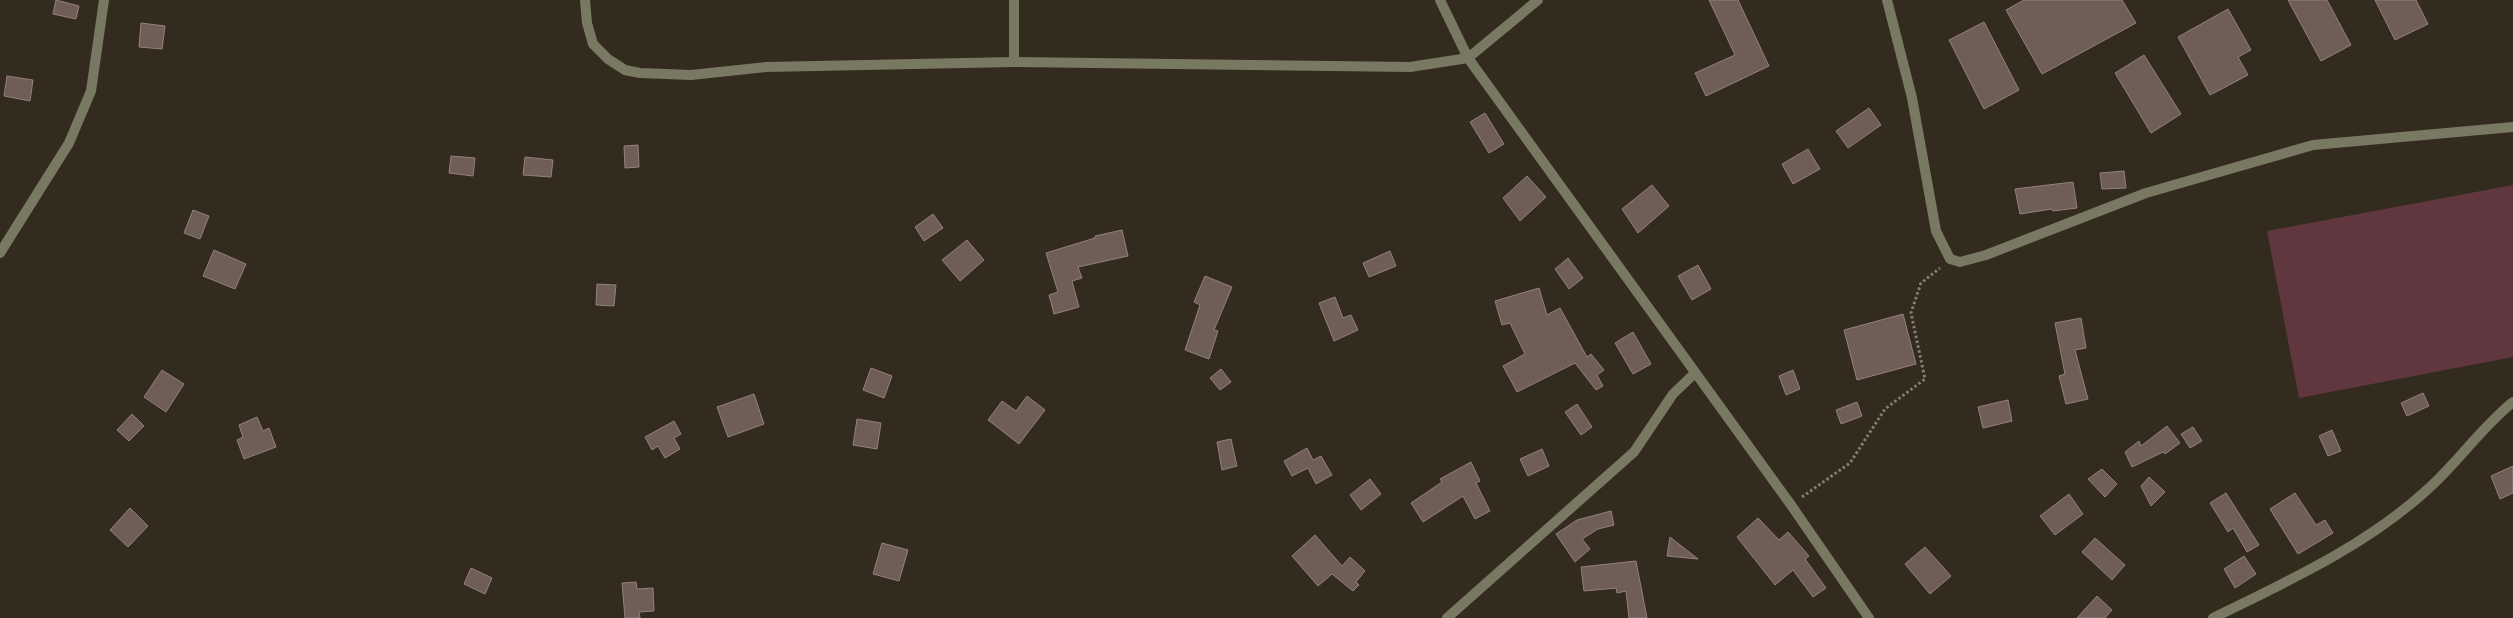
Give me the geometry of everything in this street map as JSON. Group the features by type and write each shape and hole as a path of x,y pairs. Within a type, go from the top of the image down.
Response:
{"street":[{"path":"0,253 69,142 91,91 104,0"},
{"path":"585,0 587,22 593,44 608,59 625,70 640,73 691,74 766,67 1014,62 1410,68 1468,58 1538,0"},
{"path":"1014,0 1014,62"},
{"path":"1440,0 1468,58 1791,504 1869,618"},
{"path":"1887,0 1912,98 1936,231 1950,260 1960,262 1986,255 2146,193 2313,145 2513,127"},
{"path":"1447,618 1634,452 1673,394 1695,373"},
{"path":"2213,618 2300,575 2372,534 2429,489 2495,417 2513,402"}],"path":[{"path":"1791,504 1850,463 1886,409 1925,379 1912,313 1921,283 1950,260"}],"shaded area":[{"path":"2513,185 2513,357 2299,398 2267,231"}],"building":[{"path":"56,0 79,6 76,19 53,14"},
{"path":"1709,0 1738,0 1769,66 1706,96 1695,73 1735,55"},
{"path":"2024,0 2122,0 2136,23 2042,74 2006,10"},
{"path":"2288,0 2327,0 2351,45 2321,61"},
{"path":"2375,0 2416,0 2428,24 2395,40"},
{"path":"2228,9 2251,50 2238,57 2248,75 2210,95 2178,37"},
{"path":"1984,22 2019,90 1984,109 1949,40"},
{"path":"141,23 165,26 162,49 139,47"},
{"path":"2144,55 2181,114 2151,133 2115,73"},
{"path":"7,76 33,80 30,101 4,96"},
{"path":"1869,108 1881,125 1848,148 1836,131"},
{"path":"1485,113 1504,144 1489,153 1470,122"},
{"path":"638,145 639,167 625,168 624,146"},
{"path":"1808,149 1820,169 1793,184 1782,164"},
{"path":"451,156 475,158 473,176 449,173"},
{"path":"525,157 553,160 551,177 523,175"},
{"path":"2124,171 2126,188 2102,189 2100,173"},
{"path":"1527,176 1546,197 1520,221 1503,198"},
{"path":"2073,182 2077,208 2053,211 2052,209 2020,214 2015,189"},
{"path":"1652,185 1669,206 1638,233 1622,209"},
{"path":"193,210 209,216 200,239 184,233"},
{"path":"933,214 943,228 924,241 915,227"},
{"path":"1122,230 1128,256 1078,267 1082,278 1072,281 1079,307 1054,314 1049,295 1058,292 1046,253 1095,238 1095,236"},
{"path":"967,240 984,260 960,281 942,260"},
{"path":"214,250 246,264 235,289 203,276"},
{"path":"1390,251 1396,266 1369,277 1363,263"},
{"path":"1568,258 1583,278 1569,289 1555,269"},
{"path":"1698,265 1711,289 1692,300 1678,276"},
{"path":"1205,276 1232,287 1214,330 1218,331 1209,359 1185,350 1200,305 1194,302"},
{"path":"597,284 616,285 614,306 596,305"},
{"path":"1539,288 1547,315 1560,308 1587,357 1591,354 1604,370 1597,375 1603,386 1596,390 1575,363 1517,392 1503,366 1525,354 1510,323 1502,325 1495,301"},
{"path":"1335,297 1343,318 1351,315 1358,330 1334,341 1319,303"},
{"path":"1903,314 1916,364 1857,380 1844,330"},
{"path":"2081,318 2086,348 2075,350 2088,399 2066,404 2059,376 2065,374 2055,323"},
{"path":"1633,332 1651,364 1633,374 1615,343"},
{"path":"871,368 892,376 884,398 863,390"},
{"path":"1221,369 1231,382 1220,390 1210,378"},
{"path":"162,370 184,384 166,412 144,397"},
{"path":"1793,370 1800,389 1786,395 1779,376"},
{"path":"2423,393 2429,406 2407,416 2401,403"},
{"path":"754,394 764,424 728,437 717,407"},
{"path":"1027,396 1045,410 1019,444 988,420 1002,401 1016,411"},
{"path":"2008,400 2012,421 1983,428 1978,407"},
{"path":"1857,402 1862,416 1841,424 1836,410"},
{"path":"1577,404 1592,427 1581,435 1565,412"},
{"path":"132,414 144,426 129,441 117,430"},
{"path":"257,417 263,431 269,428 276,447 244,459 237,440 243,437 239,425"},
{"path":"857,419 881,423 877,449 853,445"},
{"path":"674,421 681,434 674,438 680,449 665,458 658,446 652,450 645,437"},
{"path":"2167,426 2180,443 2165,454 2163,452 2132,467 2125,452 2139,441 2141,446"},
{"path":"2193,427 2202,441 2190,448 2181,434"},
{"path":"2332,430 2341,451 2328,456 2319,436"},
{"path":"1231,439 1237,466 1222,470 1217,442"},
{"path":"1307,448 1313,460 1321,456 1332,475 1316,484 1308,468 1292,476 1284,461"},
{"path":"1542,449 1549,466 1528,476 1520,459"},
{"path":"1471,462 1480,481 1476,483 1490,511 1475,519 1463,496 1423,522 1411,503 1442,482 1440,479"},
{"path":"2513,466 2513,493 2500,499 2491,476"},
{"path":"2102,469 2117,484 2105,497 2088,479"},
{"path":"2149,477 2165,492 2151,506 2141,486"},
{"path":"1370,479 1381,494 1361,510 1350,495"},
{"path":"2226,493 2259,545 2247,552 2233,528 2228,532 2210,503"},
{"path":"2295,493 2316,525 2325,520 2333,533 2298,554 2270,509"},
{"path":"2069,494 2083,514 2055,535 2040,516"},
{"path":"130,508 148,526 128,547 110,530"},
{"path":"1611,511 1614,525 1598,529 1582,539 1590,549 1575,562 1556,534 1577,520"},
{"path":"1758,518 1779,540 1788,532 1809,556 1805,559 1826,588 1813,597 1793,570 1775,585 1737,537"},
{"path":"1315,535 1342,566 1350,557 1365,571 1356,582 1359,585 1353,591 1332,574 1318,586 1292,556"},
{"path":"1670,537 1698,559 1667,556"},
{"path":"2095,538 2125,565 2112,580 2082,552"},
{"path":"882,543 908,550 899,581 873,574"},
{"path":"1925,547 1951,576 1930,594 1905,564"},
{"path":"2244,556 2256,574 2235,588 2224,569"},
{"path":"1636,561 1647,618 1629,618 1626,591 1617,593 1616,588 1584,591 1581,567"},
{"path":"471,568 492,578 485,594 464,584"},
{"path":"636,582 637,589 653,588 654,611 639,612 640,618 625,618 622,583"},
{"path":"2097,596 2112,610 2105,618 2077,618"}]}
